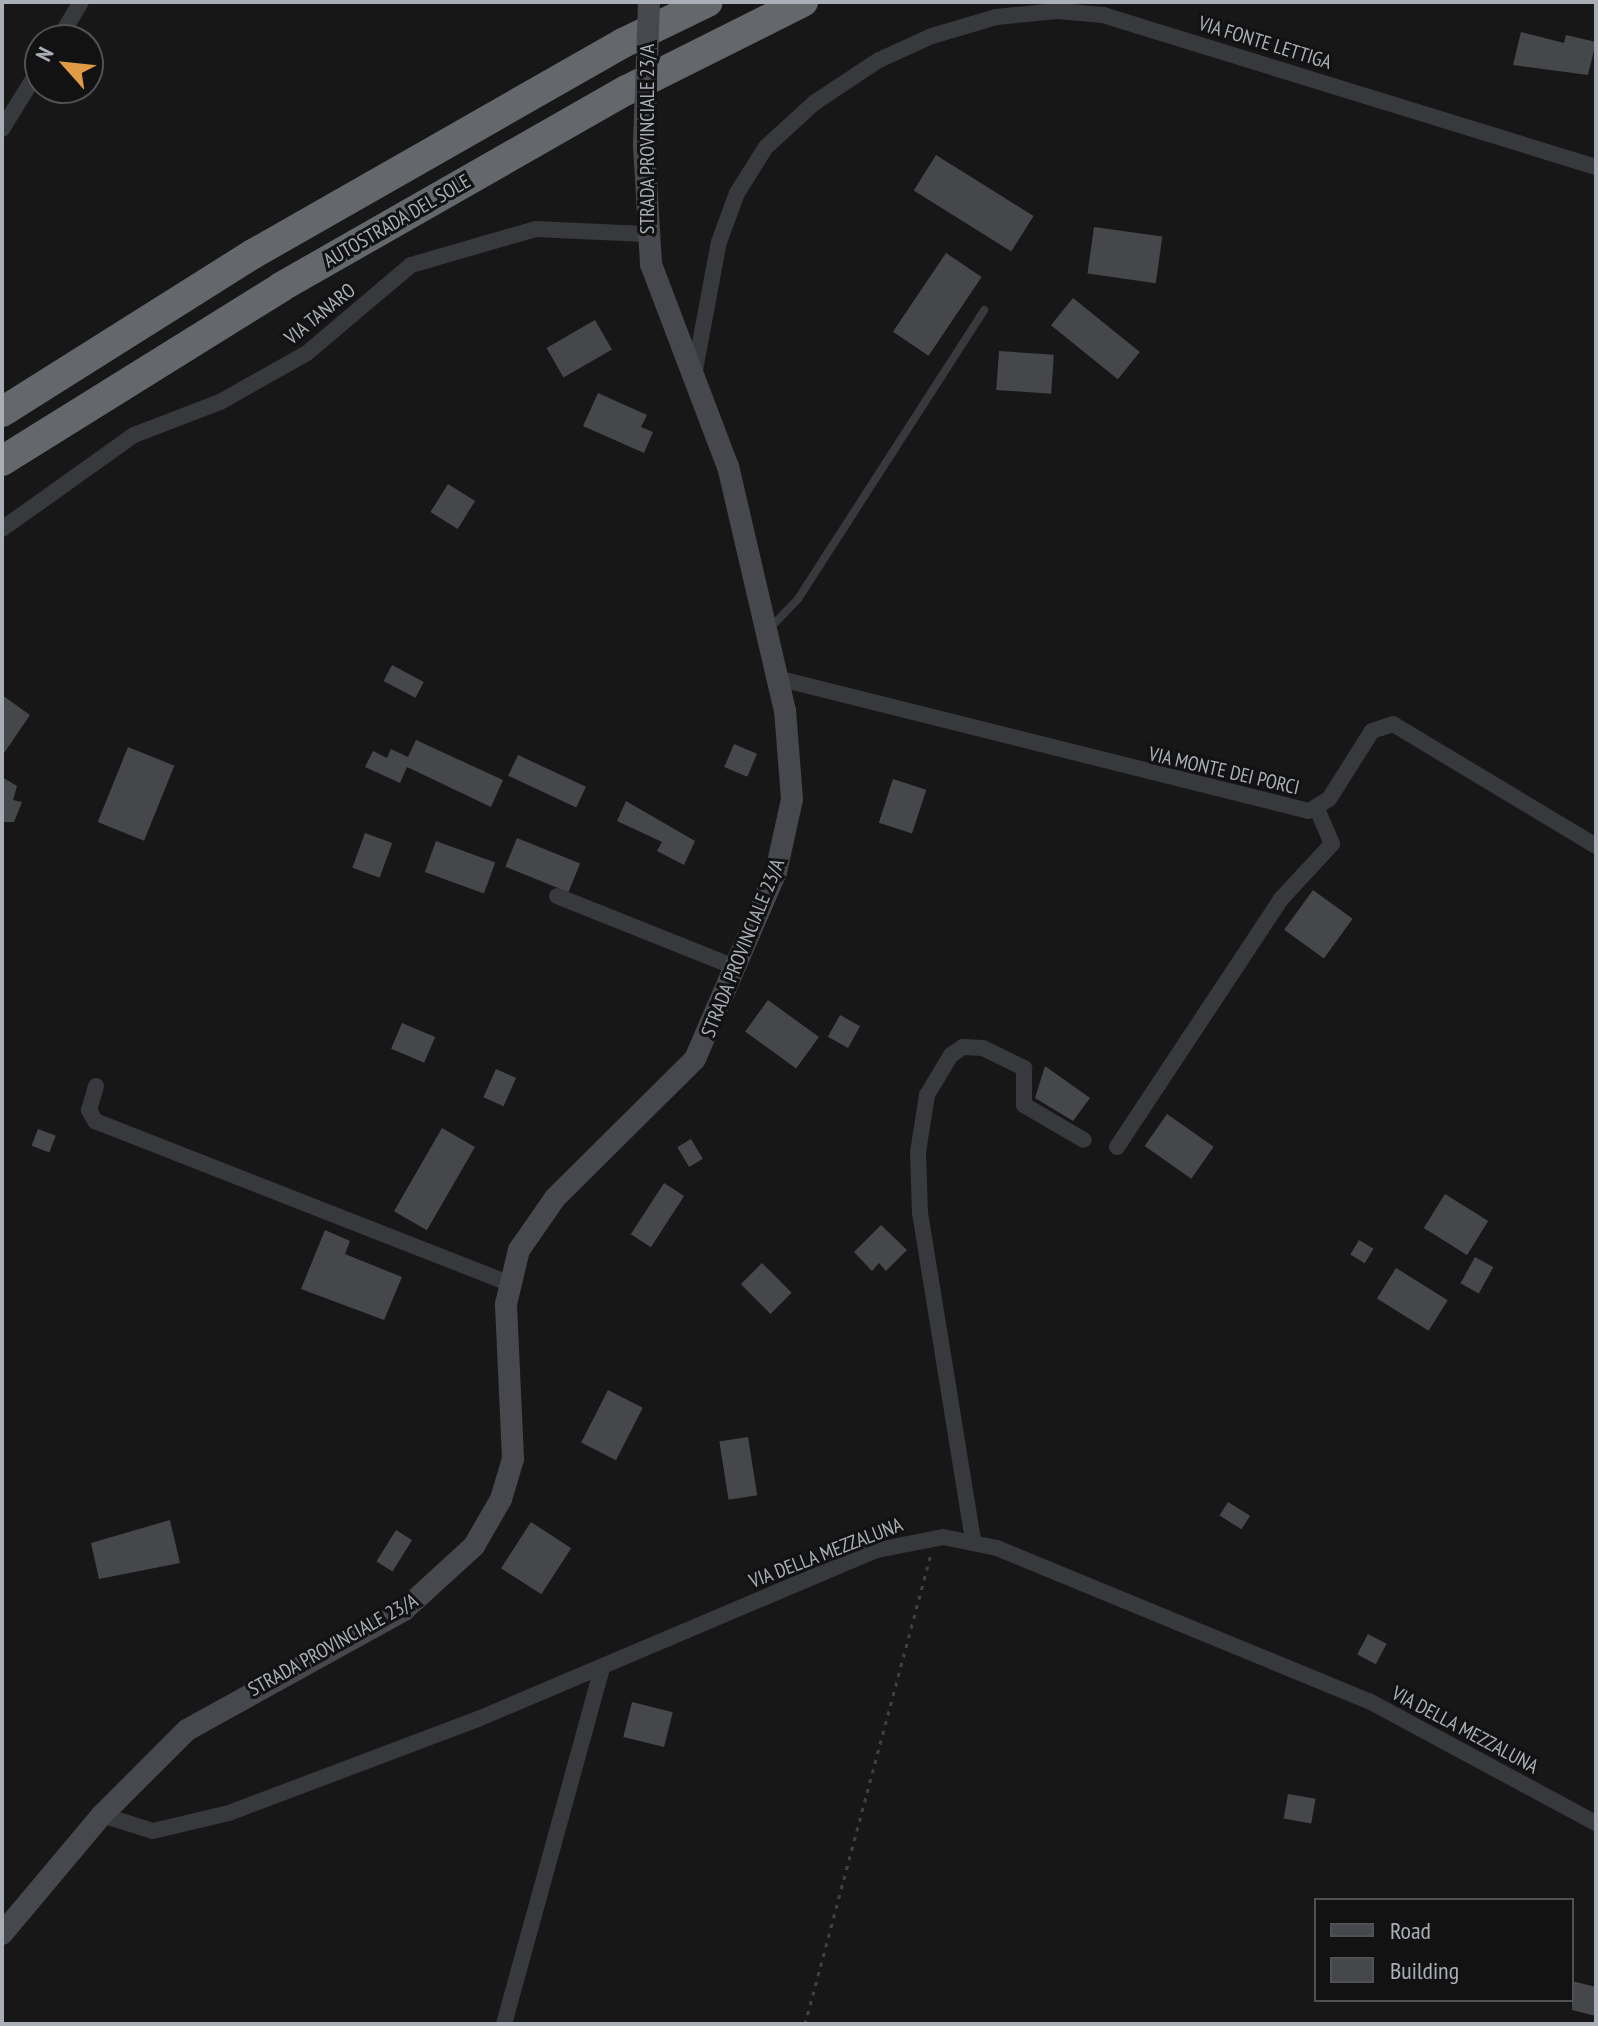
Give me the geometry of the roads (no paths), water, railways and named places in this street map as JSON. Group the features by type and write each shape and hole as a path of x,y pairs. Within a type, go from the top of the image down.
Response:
{"highway":[{"path":"2,412 253,254 623,43 708,2"},
{"name":"AUTOSTRADA DEL SOLE","path":"2,461 281,287 627,90 803,2"}],"street":[{"path":"68,24 81,2"},
{"name":"STRADA PROVINCIALE 23/A","path":"2,1934 102,1815 201,1719 404,1610 467,1555 501,1499 513,1459 508,1283 524,1240 547,1207 689,1068 737,968 776,872 790,813 790,751 777,678 763,634 728,467 655,279 645,234 644,145 649,2"},
{"name":"VIA FONTE LETTIGA","path":"694,377 719,242 737,193 766,147 814,103 879,60 932,36 996,17 1047,11 1103,15 1596,167"},
{"path":"2,129 24,94"},
{"name":"VIA TANARO","path":"2,529 134,435 220,402 307,353 411,265 536,229 645,234"},
{"name":"VIA MONTE DEI PORCI","path":"777,678 966,730 1317,809 1372,731 1393,724 1596,846"},
{"path":"1117,1147 1281,899 1332,844 1317,809"},
{"path":"557,896 737,968"},
{"path":"973,1540 920,1213 918,1152 927,1095 951,1055 968,1046 983,1048 1026,1072 1024,1105 1084,1140"},
{"path":"96,1086 89,1110 95,1121 508,1283"},
{"name":"VIA DELLA MEZZALUNA","path":"102,1815 143,1830 182,1827 307,1785 602,1668 852,1560 935,1537 973,1540 1369,1701 1596,1823"},
{"path":"504,2024 602,1668"}],"lane":[{"path":"763,634 803,591 888,450 984,310"}]}
